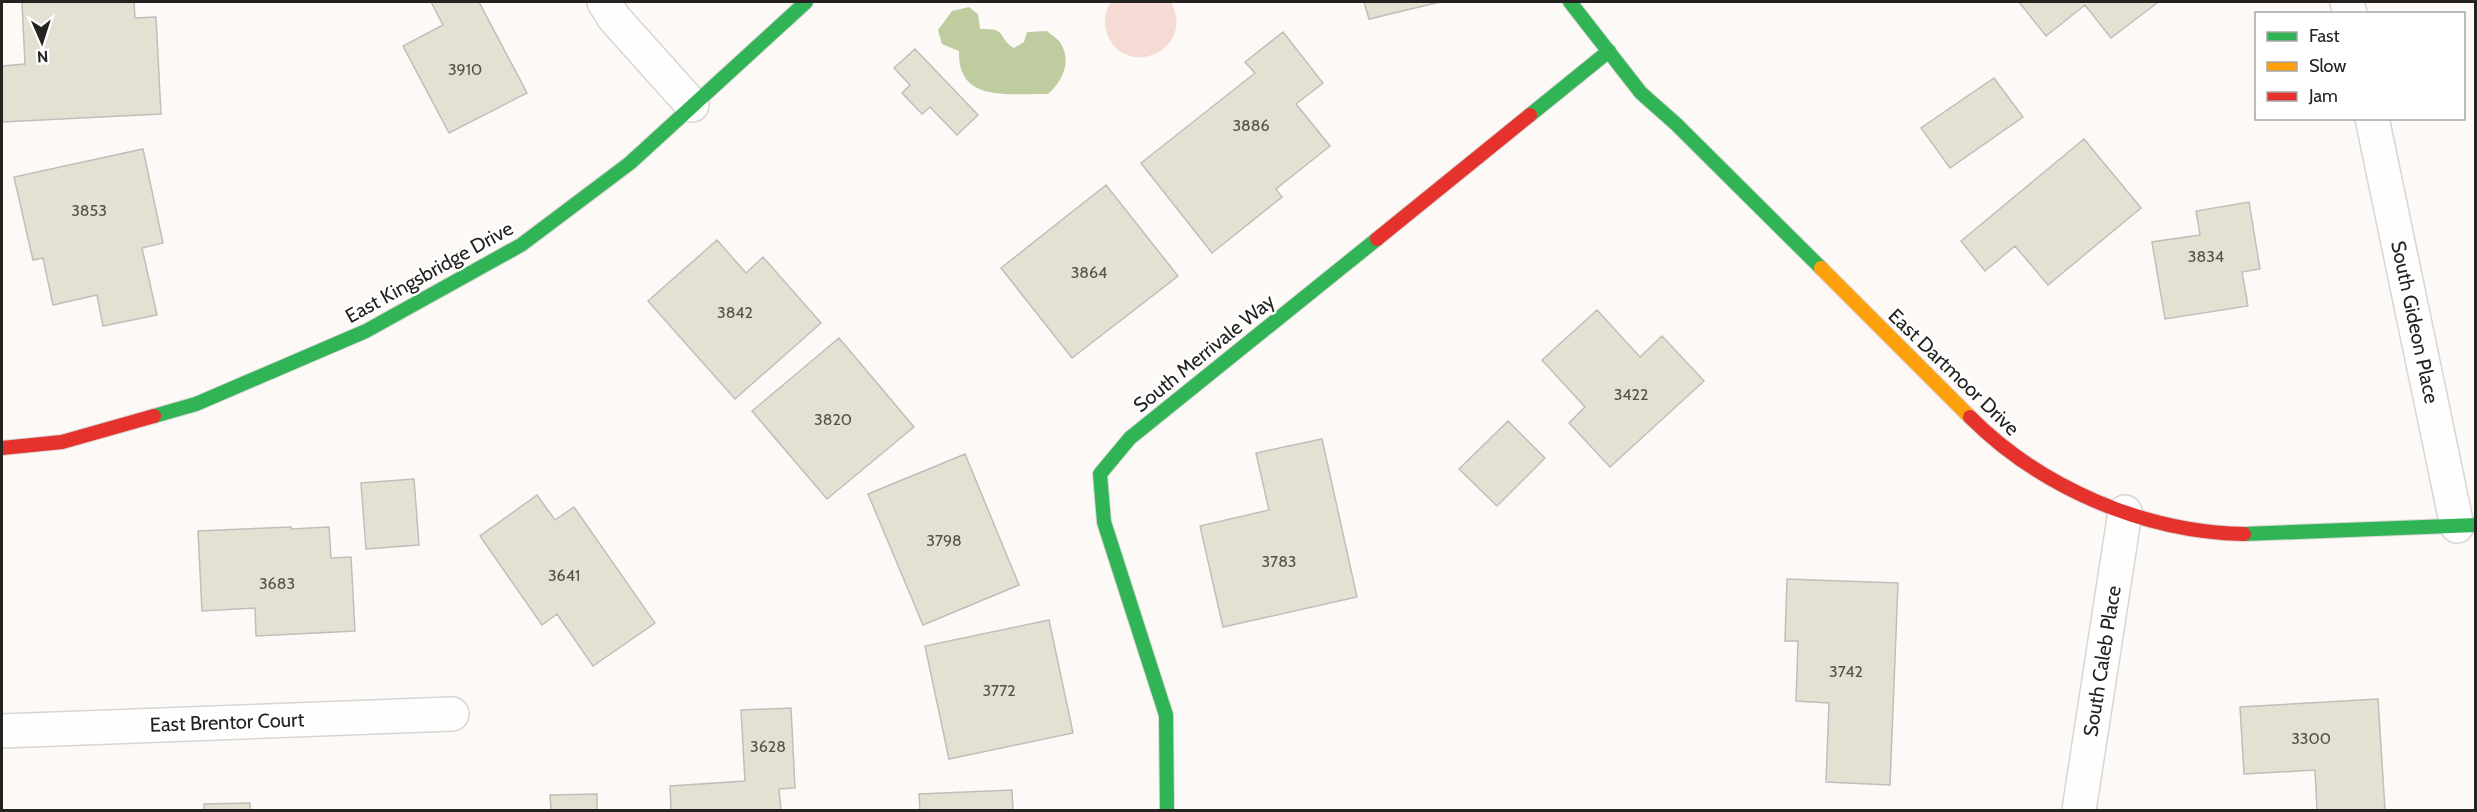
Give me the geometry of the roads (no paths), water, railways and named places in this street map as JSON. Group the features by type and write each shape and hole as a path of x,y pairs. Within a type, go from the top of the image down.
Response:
{"street":[{"path":"604,2 614,18 693,105"},
{"name":"East Kingsbridge Drive","path":"2,448 62,442 196,404 366,332 521,245 630,163 806,2"},
{"name":"East Dartmoor Drive","path":"1570,2 1641,93 1685,132 1984,431 2019,459 2057,483 2098,503 2125,512 2185,529 2231,534 2466,526"},
{"name":"South Merrivale Way","path":"1167,810 1166,715 1104,522 1100,474 1130,438 1609,51"},
{"name":"South Gideon Place","path":"2372,120 2466,526"},
{"name":"South Caleb Place","path":"2079,810 2125,512"},
{"name":"East Brentor Court","path":"2,731 452,714"}]}
